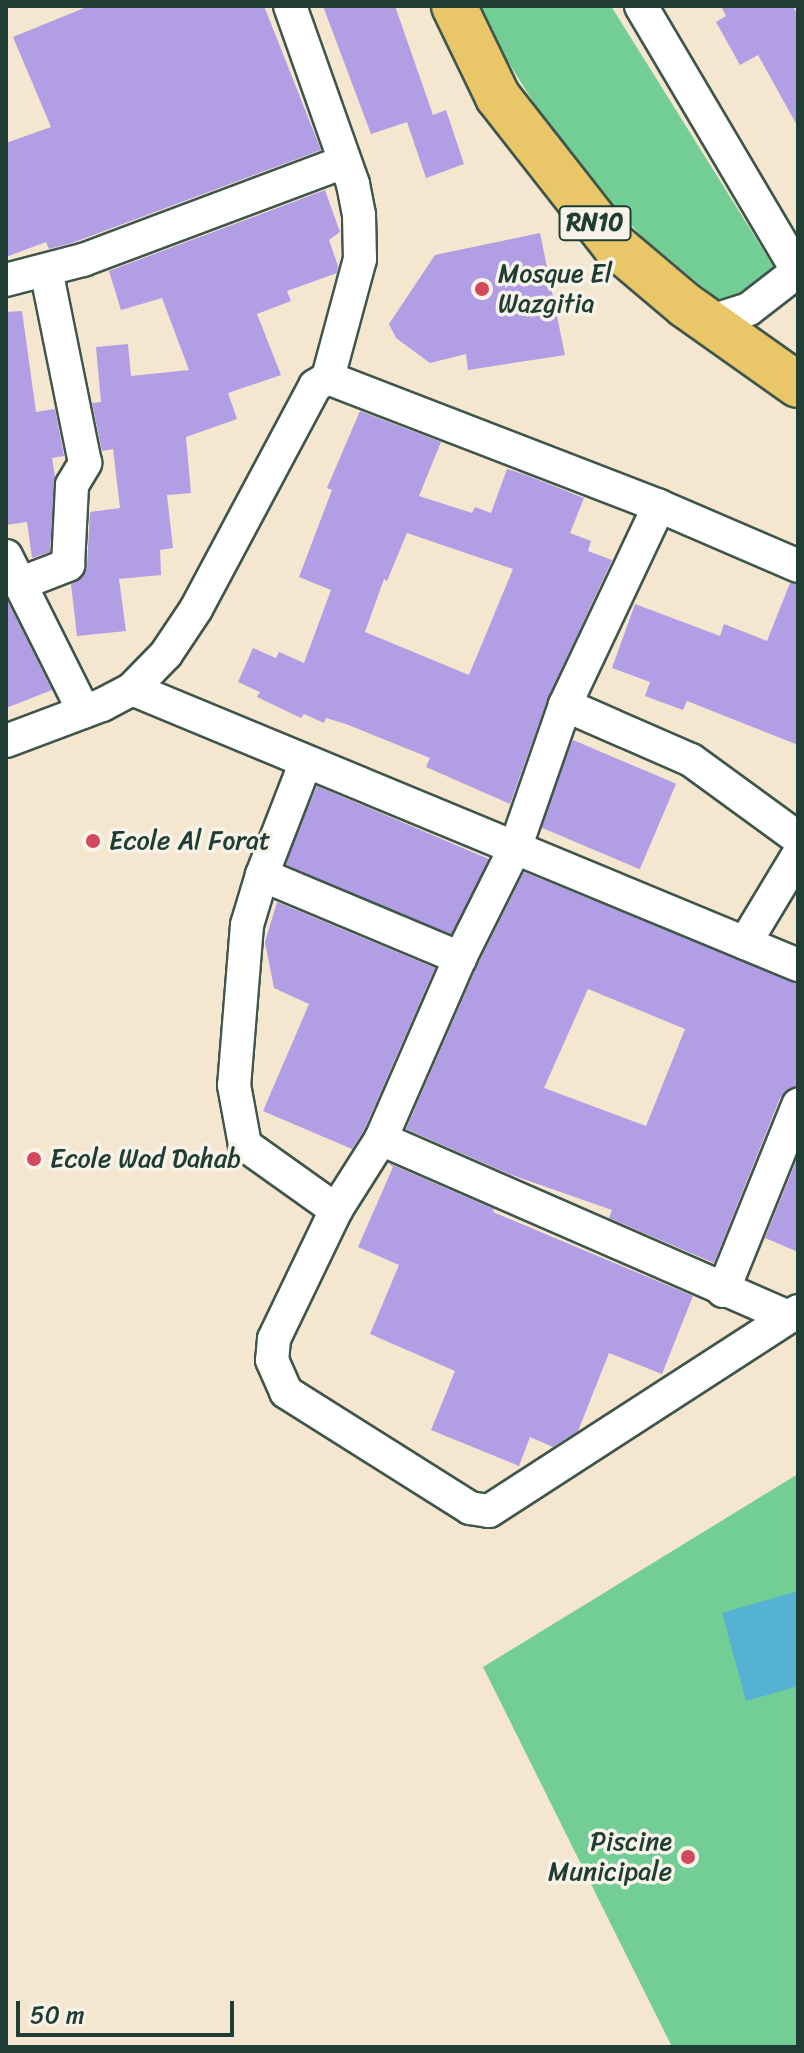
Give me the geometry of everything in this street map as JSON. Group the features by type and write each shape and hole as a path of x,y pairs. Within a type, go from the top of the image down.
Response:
{"main road":[{"name":"RN10","path":"454,6 498,97 556,175 614,245 708,322 798,385"}],"street":[{"path":"6,741 84,712 132,689 166,654 196,609 315,386 328,378 360,259 359,215 290,6"},
{"path":"641,6 798,271 749,309 708,322"},
{"path":"6,280 83,260 344,162"},
{"path":"46,270 85,463 81,475 72,485 68,565 13,570 84,712"},
{"path":"328,378 659,506 798,566"},
{"path":"659,506 565,705 516,846 460,958 381,1139 336,1210 274,1339 272,1360 286,1392 480,1512 501,1507 794,1314"},
{"path":"132,689 305,764 516,846 798,965"},
{"path":"565,705 691,760 798,838"},
{"path":"305,764 262,875 247,925 234,1085 245,1145 336,1210"},
{"path":"745,943 798,855"},
{"path":"262,875 460,958"},
{"path":"723,1291 798,1105"},
{"path":"381,1139 723,1291 794,1314"}],"green space":[{"path":"479,6 611,6 775,269 727,307 642,237 560,145 507,60"},
{"name":"Piscine Municipale","path":"798,1474 798,2047 672,2047 483,1667"}],"water":[{"path":"798,1591 798,1686 746,1701 722,1613"}],"building":[{"path":"89,6 264,6 321,150 72,243 49,249 46,242 6,257 6,143 51,127 13,37"},
{"path":"323,6 395,6 433,115 446,110 464,164 426,178 407,122 371,134"},
{"path":"721,6 793,6 798,16 798,127 758,55 740,65 716,22 726,16"},
{"path":"325,190 340,232 329,240 338,266 337,273 287,291 291,301 257,314 281,375 228,393 237,419 186,437 191,493 167,495 173,548 160,550 161,575 119,579 126,631 77,636 71,584 83,577 87,567 90,512 120,508 113,449 102,451 92,403 101,402 96,347 128,344 131,376 189,370 162,298 121,310 109,271"},
{"name":"Mosque El Wazgitia","path":"540,233 565,355 468,370 466,354 430,363 396,338 389,324 435,255"},
{"path":"22,311 36,412 55,409 64,456 52,458 55,477 50,552 32,558 27,522 6,525 6,312"},
{"path":"360,411 441,442 419,496 472,513 475,507 491,513 507,469 584,498 570,533 591,541 588,551 612,560 548,698 510,804 426,767 430,758 346,724 326,718 324,723 304,714 301,718 257,697 260,692 238,682 253,648 276,658 279,652 304,663 331,590 299,577 332,490 327,488","holes":["407,533 513,569 469,675 365,632 384,579 387,581"]},
{"path":"790,583 798,585 798,745 687,701 683,710 645,696 650,682 612,668 635,604 720,636 724,624 767,641"},
{"path":"6,598 52,690 6,708"},
{"path":"573,740 676,784 640,869 537,826"},
{"path":"317,786 488,859 455,937 284,864"},
{"path":"524,872 798,984 798,1086 787,1090 780,1098 714,1263 609,1218 612,1210 509,1174 406,1129 477,966","holes":["588,989 685,1029 646,1126 544,1088"]},
{"path":"277,902 435,968 364,1130 352,1149 263,1111 309,1004 274,988 265,942"},
{"path":"798,1156 798,1252 765,1238"},
{"path":"388,1163 494,1209 493,1212 693,1296 662,1374 609,1353 578,1431 553,1447 530,1437 519,1466 431,1430 455,1371 370,1334 399,1265 358,1247 393,1167"}],"place":[{"name":"Mosque El Wazgitia","path":"482,289"},
{"name":"Ecole Al Forat","path":"93,841"},
{"name":"Ecole Wad Dahab","path":"34,1159"},
{"name":"Piscine Municipale","path":"688,1857"}]}
